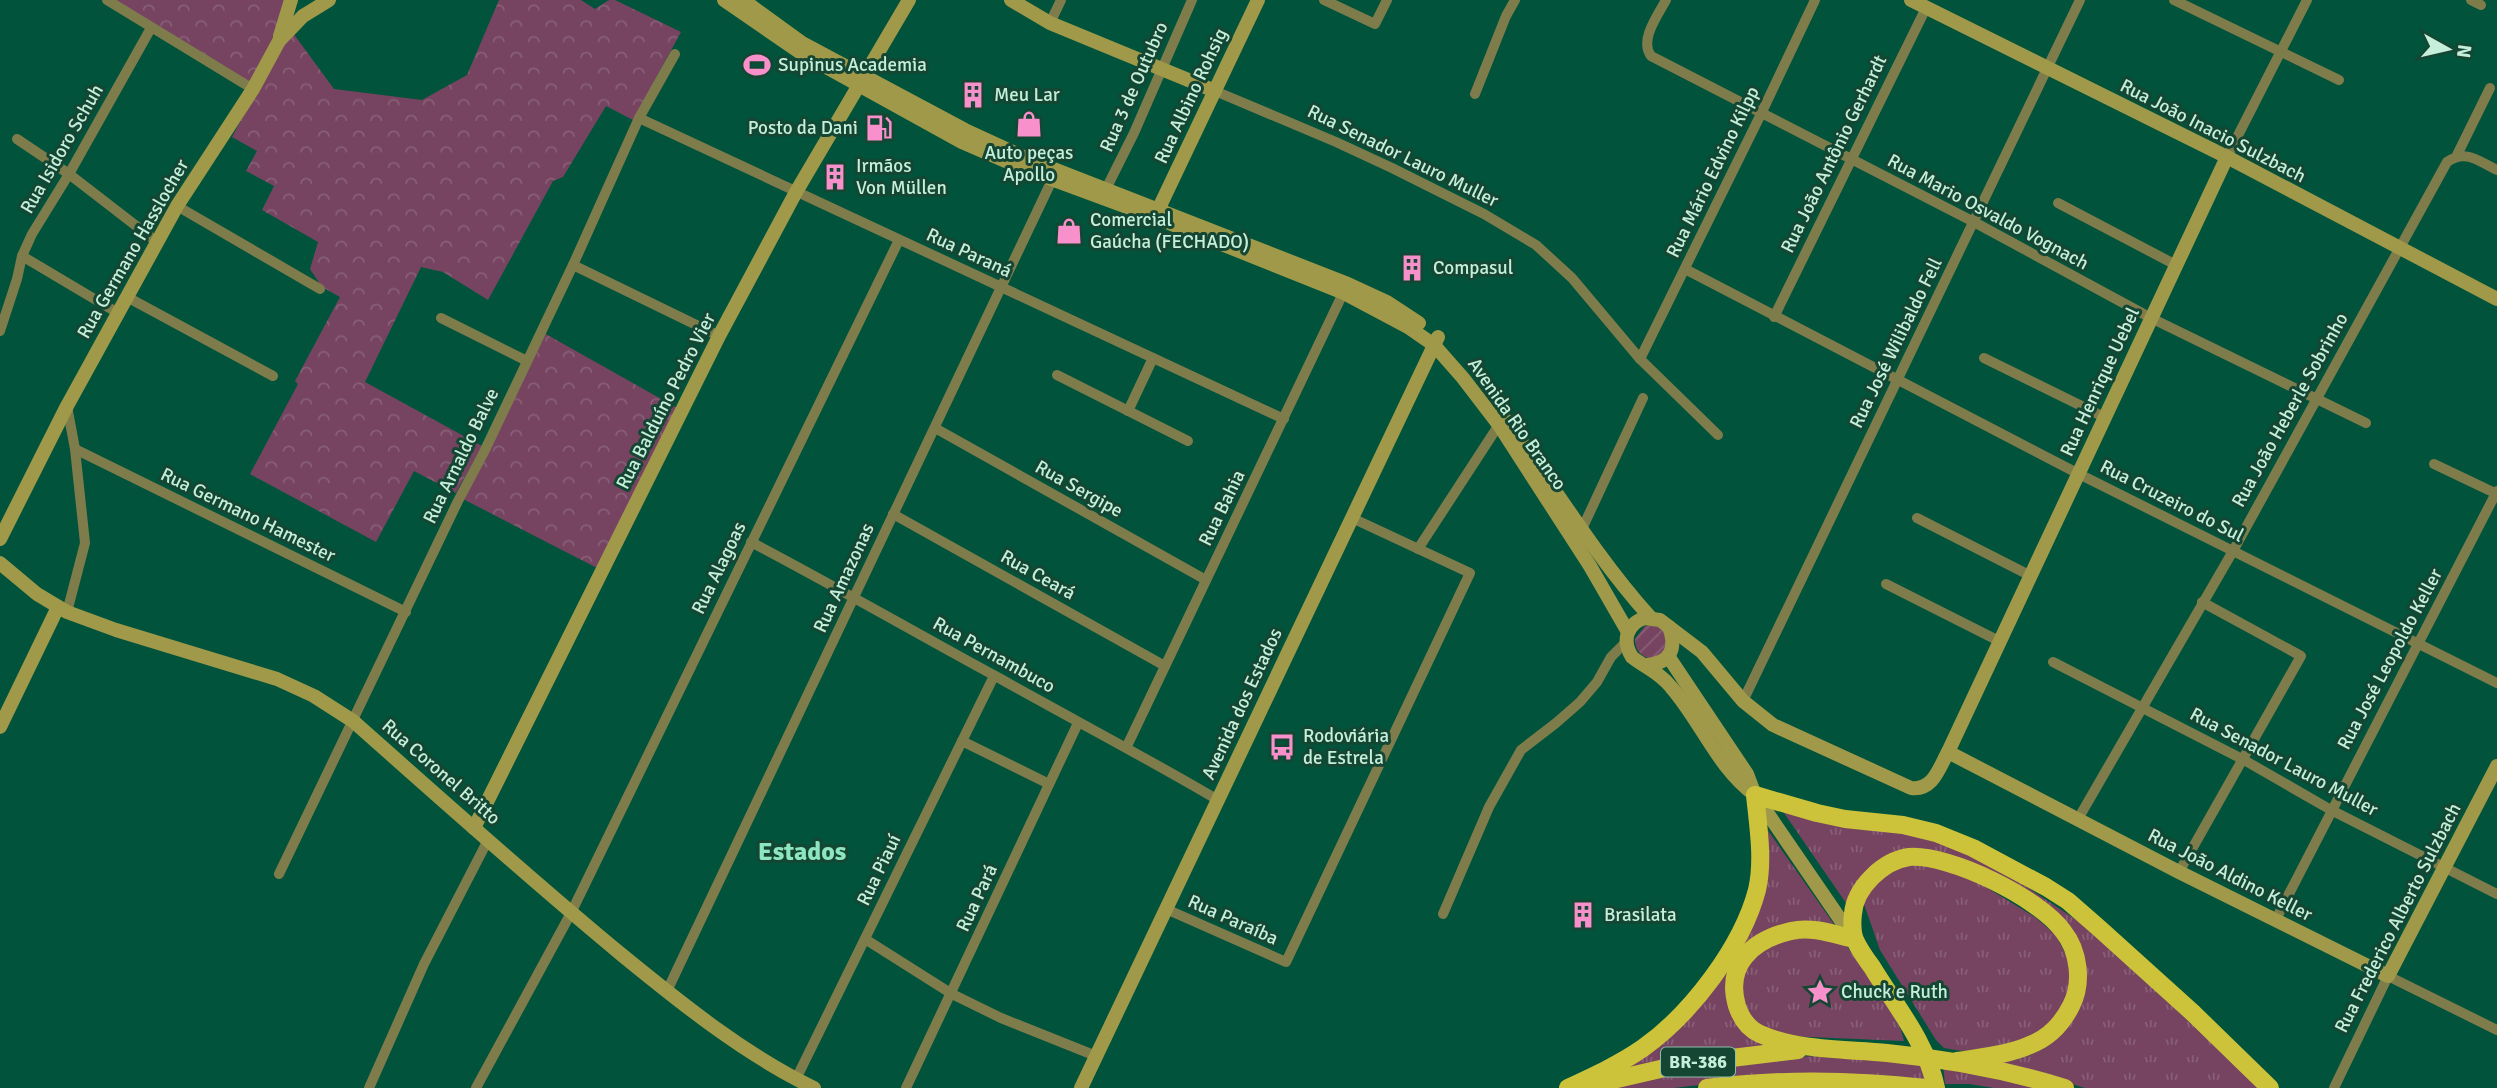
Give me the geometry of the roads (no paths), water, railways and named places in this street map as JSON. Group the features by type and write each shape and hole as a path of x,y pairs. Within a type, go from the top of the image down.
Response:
{"highway":[{"path":"1568,1088 1644,1047 1710,981 1730,950 1746,921 1757,888 1760,859 1755,794 1817,813 1903,825 1936,833 1973,848 2046,887 2068,901 2193,1013 2270,1088"},
{"path":"1936,1088 1923,1049 1854,939 1853,913 1863,886 1888,864 1907,858 1925,857 1976,873 2050,915 2065,932 2074,950 2077,991 2067,1015 2056,1028 2043,1039 2024,1048 1957,1061"},
{"path":"1819,1047 1758,1034 1746,1024 1735,999 1735,975 1750,950 1791,931 1824,931 1854,939"},
{"name":"BR-386","path":"1578,1088 1682,1064 1819,1047 1957,1061 2030,1077 2065,1088"},
{"name":"BR-386","path":"1707,1088 1735,1084 1874,1082 1926,1088"},
{"path":"1797,1088 1819,1083"}],"street":[{"path":"107,0 253,89"},
{"path":"293,0 303,16"},
{"path":"279,41 293,0"},
{"name":"Rua Germano Hasslocher","path":"0,539 67,406 177,206 253,89 279,41 303,16 329,0"},
{"name":"Avenida Rio Branco","path":"724,0 772,35 861,81 1028,159 1159,208 1346,289 1436,341 1463,378 1502,421 1625,590 1650,617 1660,620 1705,656"},
{"name":"Avenida Rio Branco","path":"743,0 802,43 962,142 1052,180 1346,289"},
{"name":"Rua Balduíno Pedro Vier","path":"474,828 719,336 796,191 909,0"},
{"name":"Rua Senador Lauro Muller","path":"1011,0 1050,23 1392,168 1484,214 1536,245 1572,278 1640,359 1718,435"},
{"path":"1050,23 1061,0"},
{"name":"Rua 3 de Outubro","path":"1107,187 1134,133 1192,0"},
{"name":"Rua Albino Rohsig","path":"1159,208 1258,0"},
{"path":"1324,0 1375,24 1387,0"},
{"path":"1475,94 1515,0"},
{"name":"Rua Mario Osvaldo Vognach","path":"1666,0 1647,42 1646,50 1651,56 1974,222 2151,318 2366,423"},
{"name":"Rua Mário Edvino Kilpp","path":"1640,359 1815,0"},
{"name":"Rua João Inacio Sulzbach","path":"1911,0 2227,157 2497,299"},
{"name":"Rua José Wilibaldo Fell","path":"1743,701 2080,0"},
{"path":"2174,0 2339,80"},
{"name":"Rua Henrique Uebel","path":"1743,701 1773,725 1911,788 1926,787 1932,781 2106,418 2227,157 2307,0"},
{"name":"Rua João Antônio Gerhardt","path":"1774,317 1926,8"},
{"name":"Rua Isidoro Schuh","path":"0,331 22,256 32,234 151,28"},
{"name":"Rua Arnaldo Balve","path":"279,874 573,265 639,118 675,54"},
{"path":"2490,88 2457,155 2467,156 2497,170"},
{"name":"Rua Paraná","path":"639,118 1284,419"},
{"path":"18,139 69,174 157,242"},
{"name":"Rua João Heberle Sobrinho","path":"2078,818 2233,551 2447,162 2457,155"},
{"name":"Rua Amazonas","path":"667,991 1052,180"},
{"path":"2058,202 2176,265"},
{"path":"177,206 320,289"},
{"name":"Rua Alagoas","path":"476,1088 570,913 899,240"},
{"path":"22,256 118,313"},
{"path":"573,265 719,336"},
{"name":"Rua Cruzeiro do Sul","path":"1685,269 2079,474 2497,683"},
{"name":"Rua Bahia","path":"1126,746 1346,289"},
{"path":"127,297 273,376"},
{"path":"441,318 527,361"},
{"name":"Avenida dos Estados","path":"1081,1088 1436,341"},
{"path":"1128,411 1153,358"},
{"path":"1984,358 2106,418"},
{"path":"1057,375 1188,441"},
{"path":"1582,529 1643,398"},
{"path":"0,727 62,610 82,563 85,543 75,449 67,406"},
{"path":"1352,518 1418,549 1502,421"},
{"name":"Avenida Rio Branco","path":"1502,421 1597,578 1627,637 1632,657 1647,665 1671,685 1735,779 1755,794"},
{"name":"Rua Sergipe","path":"934,428 1206,580"},
{"name":"Rua Germano Hamester","path":"75,449 406,612"},
{"path":"2434,464 2497,492"},
{"name":"Rua José Leopoldo Keller","path":"2276,919 2497,492"},
{"name":"Rua Ceará","path":"893,514 1165,666"},
{"path":"1917,518 2029,575"},
{"name":"Rua Pernambuco","path":"751,542 855,596 1218,800"},
{"name":"Rua Paraíba","path":"1166,909 1286,962 1470,573 1418,549"},
{"name":"Rua Coronel Britto","path":"0,563 37,594 62,610 116,630 277,679 314,696 353,721 570,913 667,991 727,1036 814,1088"},
{"path":"1886,584 1999,642"},
{"path":"1637,602 1683,628 1743,701"},
{"path":"2179,872 2301,656 2202,602"},
{"path":"1443,914 1489,807 1521,750 1580,702 1597,682 1611,657 1639,620 1650,617"},
{"path":"1647,665 1662,661 1670,653 1673,639 1669,627"},
{"path":"1670,653 1705,656"},
{"path":"1670,653 1747,774 1755,794 1854,939"},
{"name":"Rua Senador Lauro Muller","path":"2053,663 2244,760 2331,810 2497,894"},
{"name":"Rua Piauí","path":"796,1079 994,676"},
{"name":"Rua Pará","path":"906,1088 1078,723"},
{"path":"962,741 1049,784"},
{"name":"Rua João Aldino Keller","path":"1948,752 2179,872 2497,1030"},
{"name":"Rua Frederico Alberto Sulzbach","path":"2334,1088 2388,976 2497,766"},
{"path":"369,1088 419,976 488,840"},
{"path":"865,939 952,994 1047,1038 1096,1056"}],"place":[{"name":"Supinus Academia","path":"757,65"},
{"name":"Meu Lar","path":"973,95"},
{"name":"Auto peças Apollo","path":"1029,124"},
{"name":"Posto da Dani","path":"879,128"},
{"name":"Irmãos Von Müllen","path":"835,177"},
{"name":"Comercial Gaúcha (FECHADO)","path":"1069,231"},
{"name":"Compasul","path":"1412,268"},
{"name":"Rodoviária de Estrela","path":"1282,747"},
{"name":"Brasilata","path":"1583,915"},
{"name":"Chuck e Ruth","path":"1820,992"}],"district":[{"name":"Estados","path":"802,852"}]}
